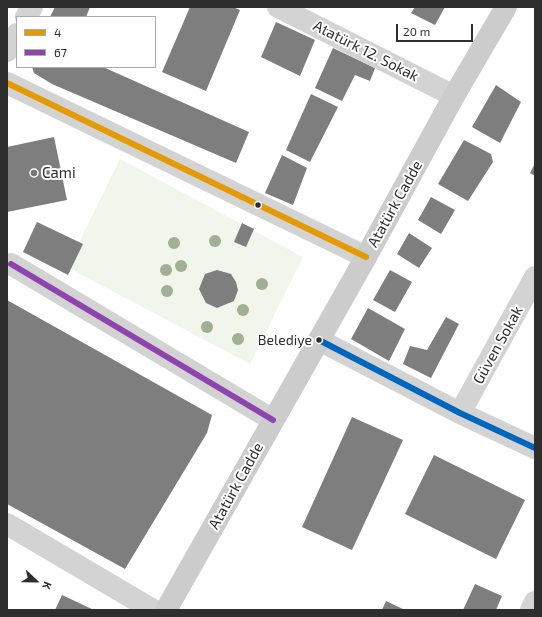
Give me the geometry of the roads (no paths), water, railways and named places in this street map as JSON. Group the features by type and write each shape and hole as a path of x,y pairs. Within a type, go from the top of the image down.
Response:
{"main road":[{"name":"Atatürk Cadde","path":"166,610 366,257 454,96 506,7"}],"street":[{"path":"27,16 32,7"},
{"name":"Atatürk 12. Sokak","path":"278,7 454,96"},
{"path":"7,51 16,36"},
{"path":"7,83 366,257"},
{"path":"11,264 273,420"},
{"name":"Güven Sokak","path":"460,413 535,277"},
{"path":"319,340 460,413 535,448"},
{"path":"7,524 153,610"},
{"path":"531,610 535,602"}],"place":[{"name":"Cami","path":"34,173"},
{"name":"Belediye","path":"319,340"}]}
